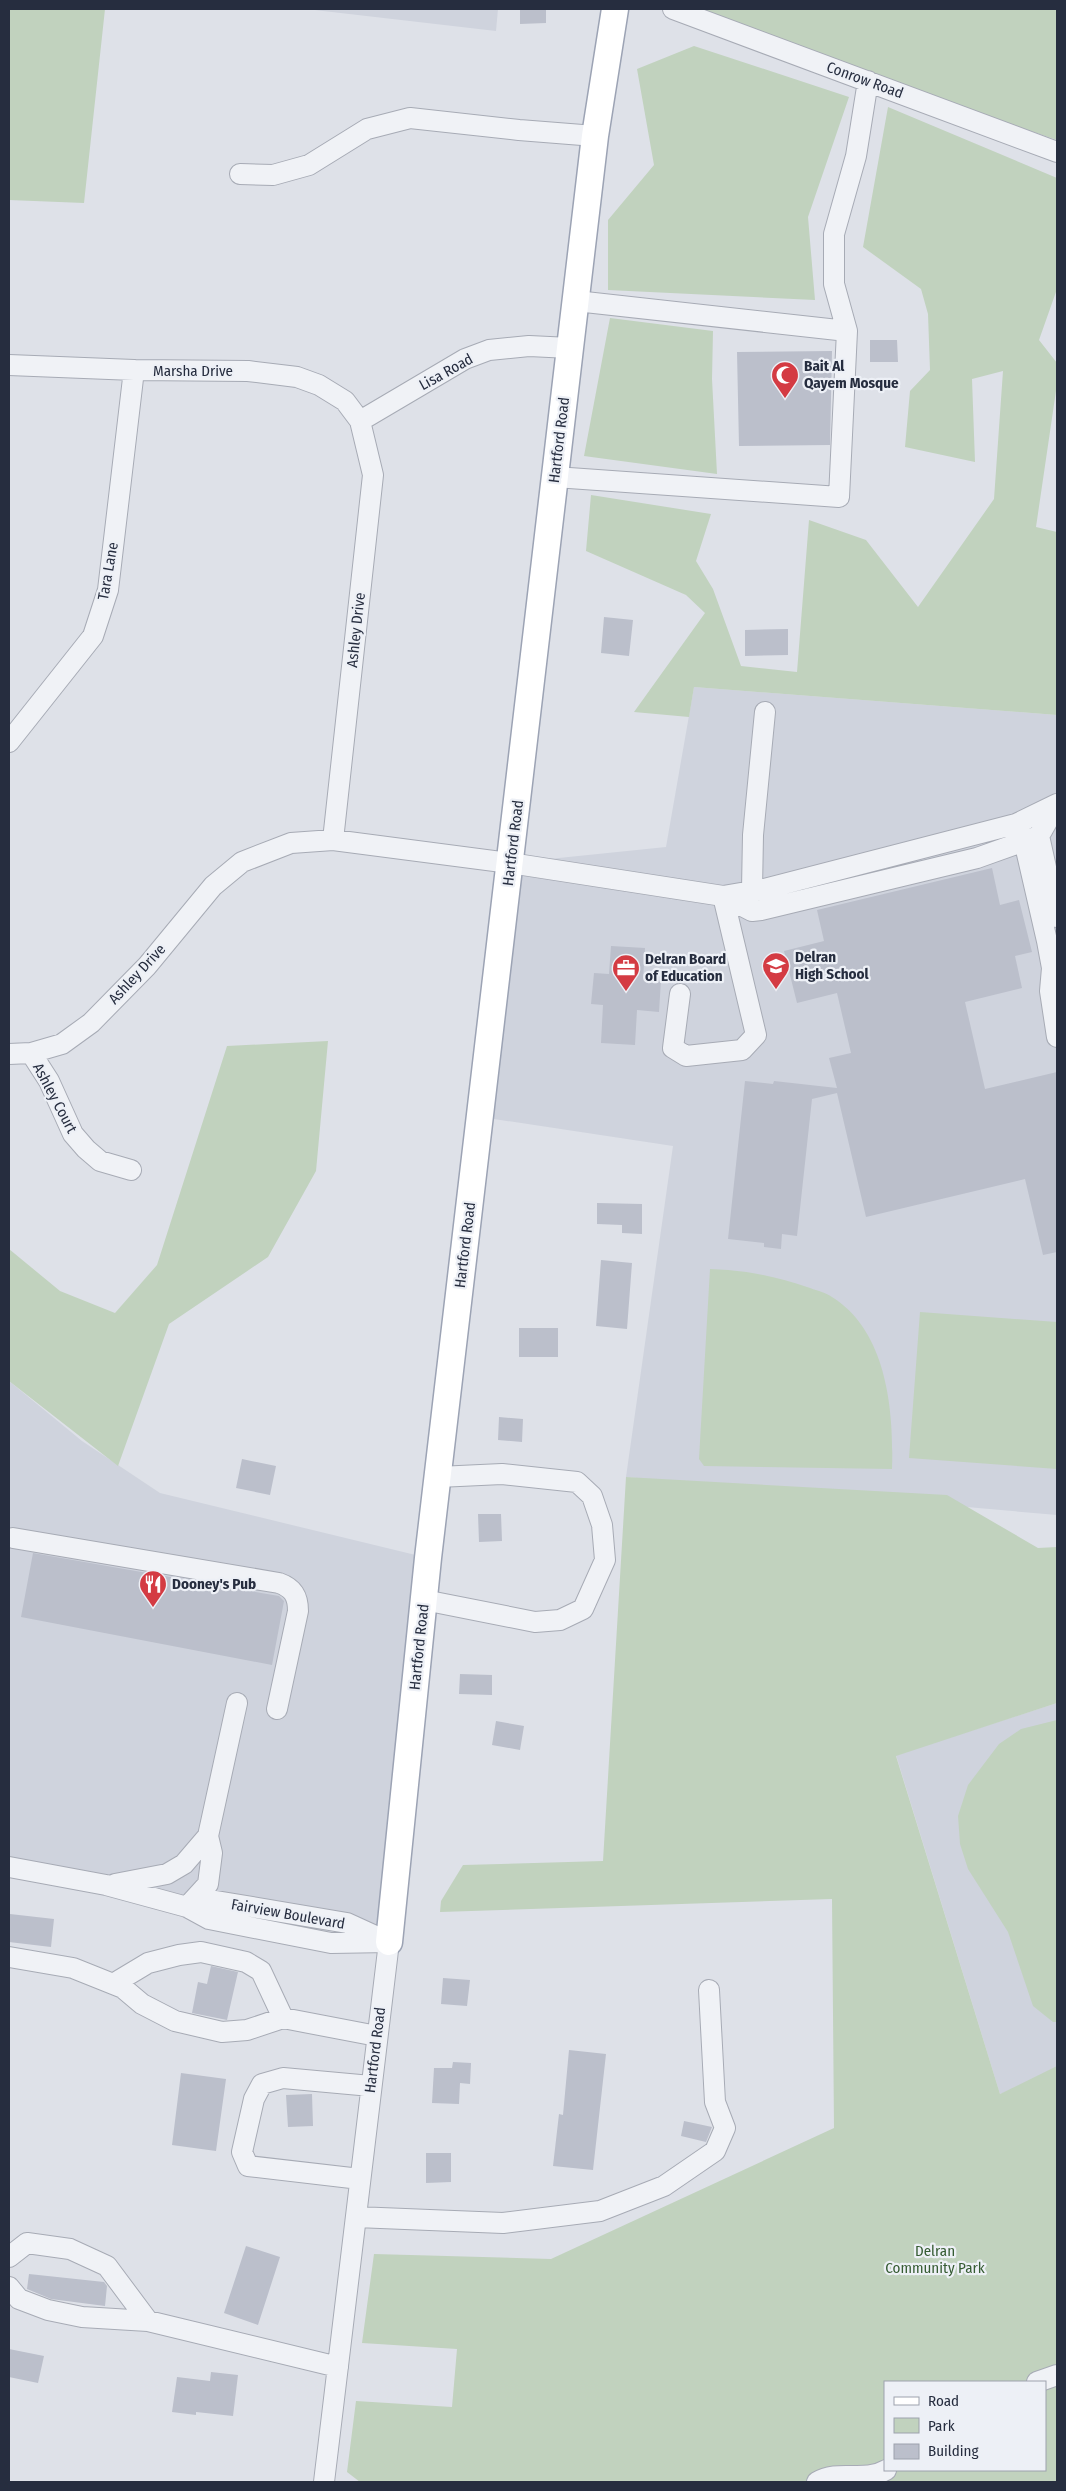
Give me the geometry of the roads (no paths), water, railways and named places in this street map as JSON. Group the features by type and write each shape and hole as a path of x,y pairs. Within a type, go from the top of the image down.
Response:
{"main road":[{"name":"Hartford Road","path":"389,1942 438,1477 595,136 615,9"}],"street":[{"name":"Conrow Road","path":"673,9 1057,152"},
{"path":"555,477 839,497 847,331 834,284 834,234 856,156 868,81"},
{"path":"240,174 273,174 309,165 367,129 410,118 595,136"},
{"path":"576,301 847,331"},
{"name":"Lisa Road","path":"360,421 465,359 490,350 529,346 570,348"},
{"name":"Marsha Drive","path":"9,365 134,370 248,371 297,377 319,385 345,401 360,421"},
{"name":"Tara Lane","path":"9,742 92,636 108,590 134,370"},
{"name":"Ashley Drive","path":"333,840 373,475 360,421"},
{"path":"752,889 753,835 766,712"},
{"path":"723,896 752,889 764,889 1016,824 1057,804"},
{"path":"723,896 752,911 761,910 977,858 1031,839 1057,804"},
{"path":"1031,839 1057,917"},
{"path":"1031,839 1052,968 1050,991 1057,1037"},
{"name":"Ashley Drive","path":"9,1054 31,1053 62,1044 90,1023 147,966 213,886 242,862 291,843 333,840 510,863 723,896"},
{"path":"680,994 673,1048 686,1056 742,1050 756,1036 723,896"},
{"name":"Ashley Court","path":"31,1053 49,1081 73,1134 100,1161 131,1170"},
{"path":"424,1600 535,1622 560,1620 583,1609 605,1560 602,1525 592,1496 578,1482 502,1474 438,1477"},
{"path":"10,1539 279,1583 290,1587 298,1599 298,1611 278,1709"},
{"path":"9,1867 106,1885 187,1907 208,1884 212,1853 208,1836 224,1753 237,1703"},
{"path":"106,1885 167,1874 184,1864 208,1836"},
{"name":"Fairview Boulevard","path":"187,1907 210,1900 347,1923 389,1942"},
{"name":"Hartford Road","path":"328,2479 338,2366 389,1942"},
{"path":"113,1984 148,1963 179,1955 201,1952 246,1962 261,1971 283,2018"},
{"path":"9,1957 73,1968 113,1984 175,2021 222,2032 247,2030 283,2018 377,2036"},
{"path":"356,2217 503,2223 600,2211 664,2186 715,2151 725,2128 715,2102 709,1990"},
{"path":"360,2179 248,2166 242,2152 254,2099 262,2084 283,2078 371,2086"},
{"path":"9,2257 27,2243 70,2249 92,2259 107,2266 148,2321"},
{"path":"9,2287 19,2299 48,2310 82,2317 148,2321 338,2366"},
{"path":"1040,2381 1057,2375"},
{"path":"817,2482 827,2476 878,2476"}],"place":[{"name":"Bait Al Qayem Mosque","path":"785,399"},
{"name":"Delran High School","path":"776,990"},
{"name":"Delran Board of Education","path":"626,992"},
{"name":"Dooney's Pub","path":"153,1608"}],"park label":[{"name":"Delran Community Park","path":"935,2260"}]}
